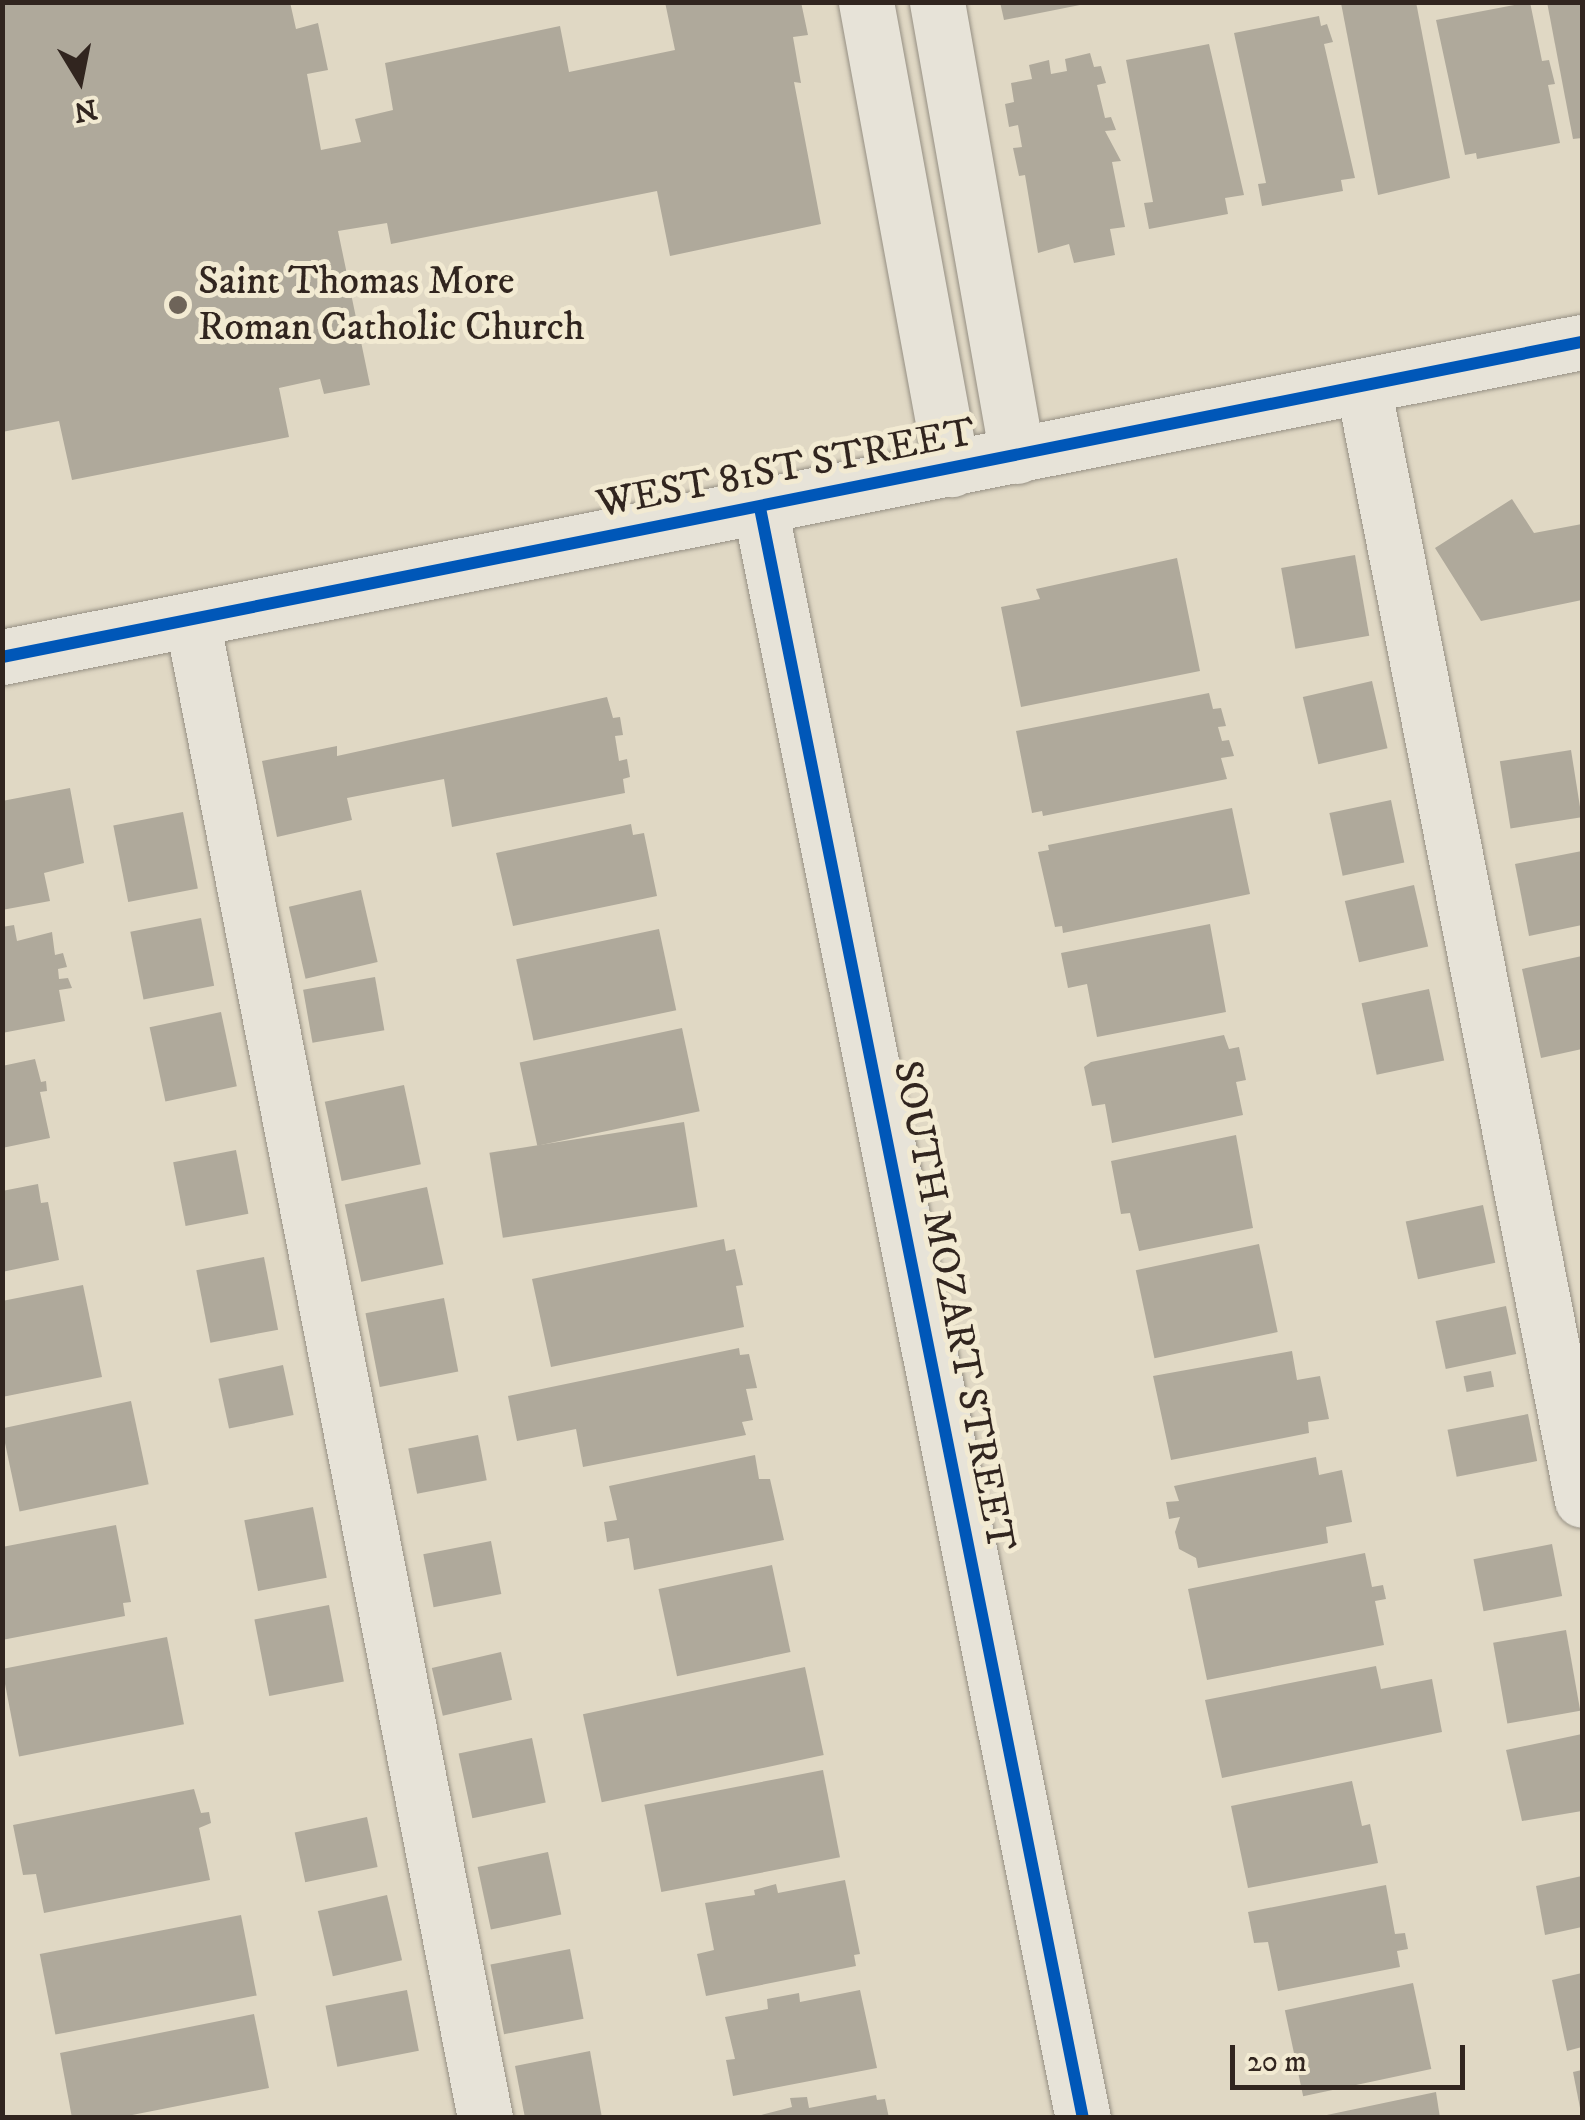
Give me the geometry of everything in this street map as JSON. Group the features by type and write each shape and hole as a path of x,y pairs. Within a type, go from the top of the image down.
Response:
{"street":[{"path":"866,2 952,469"},
{"path":"936,2 1016,456"},
{"name":"WEST 81ST STREET","path":"2,657 1582,342"},
{"path":"1363,386 1582,1500"},
{"name":"SOUTH MOZART STREET","path":"760,508 1083,2118"},
{"path":"192,620 485,2118"}],"building":[{"name":"Saint Thomas More Roman Catholic Church","path":"2,2 290,2 296,29 318,23 328,70 307,74 321,150 361,142 355,119 393,110 385,63 560,26 569,72 675,50 665,2 801,2 808,35 793,37 801,83 794,82 821,224 670,256 657,191 391,244 387,223 338,231 370,385 324,394 320,379 279,388 289,437 72,480 59,421 2,432"},
{"path":"1000,2 1085,2 1085,4 1004,20"},
{"path":"1416,2 1450,178 1378,195 1341,3"},
{"path":"1530,2 1542,61 1549,60 1555,84 1548,85 1560,143 1477,159 1476,153 1465,155 1436,20"},
{"path":"1547,2 1582,2 1582,138 1573,139"},
{"path":"1319,16 1321,26 1327,24 1333,42 1324,44 1355,178 1341,180 1343,191 1262,206 1258,184 1266,183 1234,33"},
{"path":"1209,44 1244,195 1225,198 1228,214 1149,229 1144,203 1153,202 1126,60"},
{"path":"1090,53 1094,67 1101,66 1106,83 1097,85 1105,118 1111,117 1116,130 1105,131 1121,161 1112,162 1125,227 1110,229 1115,255 1074,263 1069,244 1038,253 1025,175 1019,176 1013,148 1022,147 1018,125 1009,127 1005,104 1014,102 1011,83 1032,79 1029,65 1049,60 1051,74 1067,71 1065,59"},
{"path":"1512,499 1534,533 1582,524 1582,600 1481,621 1435,548"},
{"path":"1355,555 1369,636 1295,649 1281,568"},
{"path":"1177,558 1200,671 1021,707 1001,607 1040,599 1036,589"},
{"path":"1372,681 1388,748 1318,764 1303,697"},
{"path":"1209,693 1213,709 1221,708 1226,726 1218,727 1222,741 1229,740 1234,756 1221,758 1227,779 1043,816 1042,811 1032,813 1016,731"},
{"path":"607,697 613,718 620,717 623,735 615,736 619,761 627,759 630,777 623,779 625,793 452,827 444,779 347,798 352,820 277,837 262,761 337,746 337,756"},
{"path":"1571,750 1582,817 1511,828 1500,761"},
{"path":"70,788 84,863 44,873 50,901 2,910 2,801"},
{"path":"1391,800 1404,863 1343,876 1329,813"},
{"path":"1232,808 1250,894 1063,933 1062,926 1055,927 1038,852 1049,850 1048,845"},
{"path":"183,812 198,889 128,902 113,826"},
{"path":"631,824 633,835 644,833 657,896 513,926 496,853"},
{"path":"1582,851 1582,925 1529,936 1515,864"},
{"path":"1414,885 1428,946 1359,962 1345,901"},
{"path":"361,890 378,962 306,979 289,907"},
{"path":"201,918 214,986 143,999 130,932"},
{"path":"1210,924 1226,1012 1097,1037 1087,984 1068,988 1061,953"},
{"path":"14,925 17,941 52,932 55,955 63,953 67,967 58,969 59,979 68,978 72,988 59,990 65,1021 2,1033 2,927"},
{"path":"659,929 676,1010 533,1041 516,959"},
{"path":"1582,956 1582,1049 1541,1058 1522,969"},
{"path":"375,977 384,1030 312,1043 303,990"},
{"path":"1429,989 1444,1060 1377,1075 1362,1003"},
{"path":"221,1012 237,1086 165,1102 150,1027"},
{"path":"682,1028 700,1111 537,1146 520,1063"},
{"path":"1224,1035 1229,1049 1239,1047 1246,1080 1236,1082 1243,1115 1112,1143 1105,1104 1092,1106 1084,1067 1091,1062"},
{"path":"35,1059 41,1082 46,1081 47,1091 40,1092 50,1138 2,1148 2,1066"},
{"path":"404,1085 421,1164 342,1181 325,1102"},
{"path":"684,1122 697,1207 503,1238 489,1153"},
{"path":"1236,1135 1253,1228 1139,1251 1130,1213 1121,1214 1111,1161"},
{"path":"236,1150 248,1214 186,1226 173,1162"},
{"path":"38,1184 41,1203 48,1202 59,1260 2,1272 2,1191"},
{"path":"427,1187 443,1264 361,1282 345,1204"},
{"path":"1483,1205 1495,1263 1418,1279 1406,1221"},
{"path":"724,1239 726,1251 735,1249 743,1285 736,1286 744,1327 551,1367 532,1279"},
{"path":"1259,1244 1278,1332 1154,1358 1136,1270"},
{"path":"264,1257 278,1330 210,1343 196,1270"},
{"path":"83,1285 102,1377 2,1397 2,1301"},
{"path":"444,1298 458,1372 380,1387 365,1313"},
{"path":"1506,1306 1516,1354 1446,1369 1436,1321"},
{"path":"739,1348 740,1355 749,1354 757,1388 746,1389 753,1420 742,1422 746,1435 583,1467 576,1429 517,1441 508,1396"},
{"path":"1292,1351 1297,1380 1320,1376 1329,1419 1308,1422 1309,1433 1171,1460 1153,1376"},
{"path":"283,1365 294,1415 229,1429 218,1379"},
{"path":"1491,1371 1494,1387 1467,1392 1464,1376"},
{"path":"131,1401 149,1484 20,1512 2,1428"},
{"path":"1528,1414 1537,1461 1457,1477 1448,1430"},
{"path":"478,1435 487,1480 417,1494 408,1449"},
{"path":"755,1455 759,1479 770,1479 784,1540 634,1570 629,1538 607,1542 604,1522 617,1520 609,1486"},
{"path":"1316,1457 1319,1475 1342,1470 1352,1522 1326,1527 1328,1543 1198,1568 1196,1558 1179,1549 1175,1532 1180,1517 1169,1519 1166,1502 1179,1501 1174,1486"},
{"path":"313,1507 327,1578 258,1591 244,1520"},
{"path":"116,1525 131,1602 123,1603 125,1616 2,1640 2,1547"},
{"path":"491,1541 501,1594 434,1607 423,1554"},
{"path":"1552,1544 1562,1596 1484,1611 1473,1559"},
{"path":"1365,1553 1372,1587 1383,1585 1386,1599 1375,1601 1384,1645 1207,1680 1188,1589"},
{"path":"772,1565 791,1652 677,1676 659,1589"},
{"path":"329,1605 344,1682 269,1696 254,1620"},
{"path":"1566,1630 1580,1711 1507,1724 1493,1643"},
{"path":"167,1637 184,1724 19,1756 2,1669"},
{"path":"501,1652 512,1700 443,1716 432,1668"},
{"path":"1376,1666 1381,1689 1432,1679 1442,1732 1222,1778 1205,1700"},
{"path":"805,1667 824,1755 602,1802 583,1714"},
{"path":"1582,1734 1582,1811 1522,1821 1506,1750"},
{"path":"532,1738 546,1803 472,1818 459,1754"},
{"path":"823,1770 840,1857 661,1892 644,1805"},
{"path":"1352,1781 1362,1826 1370,1824 1378,1863 1248,1888 1231,1806"},
{"path":"194,1789 201,1813 209,1812 211,1823 199,1828 210,1880 44,1913 36,1874 23,1875 13,1825"},
{"path":"367,1817 378,1867 305,1882 295,1832"},
{"path":"548,1852 561,1915 491,1930 478,1867"},
{"path":"1582,1876 1582,1927 1545,1935 1536,1886"},
{"path":"845,1880 860,1954 854,1955 856,1966 706,1996 697,1954 714,1950 705,1903 755,1895 754,1890 776,1884 778,1893"},
{"path":"1386,1885 1395,1934 1405,1933 1408,1949 1397,1951 1400,1967 1278,1991 1268,1942 1254,1943 1248,1912"},
{"path":"387,1895 402,1960 333,1976 318,1911"},
{"path":"241,1915 257,1995 55,2035 40,1954"},
{"path":"570,1949 584,2019 504,2034 490,1964"},
{"path":"1582,1973 1582,2047 1567,2051 1552,1980"},
{"path":"1413,1983 1431,2069 1303,2096 1285,2010"},
{"path":"407,1990 419,2051 337,2067 326,2006"},
{"path":"860,1990 877,2068 733,2096 726,2060 735,2059 725,2017 768,2009 767,1999 799,1993 800,2002"},
{"path":"254,2014 269,2088 117,2118 72,2118 60,2053"},
{"path":"590,2051 602,2118 525,2118 515,2066"},
{"path":"1582,2070 1582,2113 1581,2113 1573,2072"},
{"path":"1436,2092 1440,2118 1322,2116"},
{"path":"876,2095 877,2100 885,2099 889,2118 750,2118 792,2107 790,2098 807,2097 809,2108"}],"cycle path":[{"path":"2,657 1582,342"},
{"path":"760,508 1083,2118"}],"place":[{"name":"Saint Thomas More Roman Catholic Church","path":"178,305"}]}
